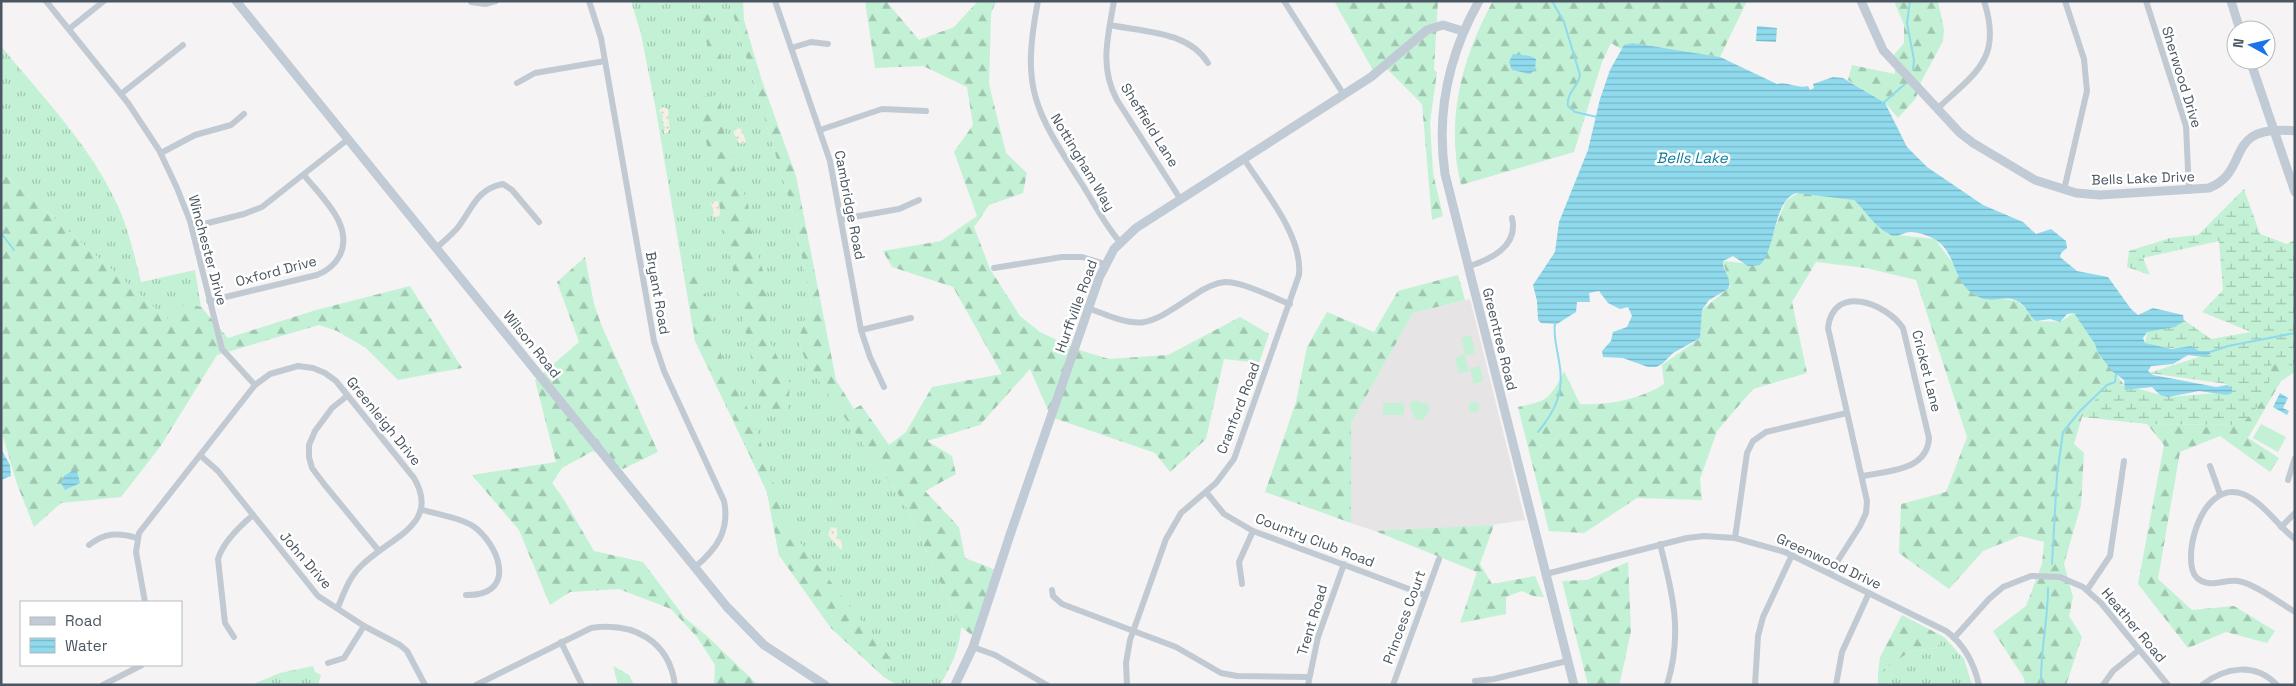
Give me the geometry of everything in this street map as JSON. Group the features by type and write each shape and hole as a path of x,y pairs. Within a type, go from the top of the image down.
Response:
{"street":[{"name":"Winchester Drive","path":"46,1 121,94 161,154 192,227 222,349 255,385"},
{"path":"69,29 104,1"},
{"name":"Wilson Road","path":"236,1 727,607 764,645 825,685"},
{"path":"471,2 485,4 496,1"},
{"name":"Bryant Road","path":"589,1 599,29 605,60 654,341 664,371 722,493 726,508 726,525 722,537 708,556 695,567"},
{"name":"Cambridge Road","path":"775,1 820,130 834,179 861,330 867,351 884,387"},
{"name":"Nottingham Way","path":"1038,1 1031,38 1030,68 1038,108 1046,127 1120,242"},
{"name":"Sheffield Lane","path":"1114,1 1105,58 1110,84 1181,200"},
{"path":"1284,1 1344,95"},
{"name":"Greentree Road","path":"1479,1 1463,31 1447,81 1441,131 1447,187 1574,685"},
{"name":"Bells Lake Drive","path":"1861,1 1883,50 1937,109 1973,143 2035,180 2064,190 2092,195 2209,188 2220,182 2230,170 2246,140 2263,131 2273,130"},
{"path":"1937,109 1974,74 1987,53 1991,32 1984,1"},
{"path":"2064,190 2087,91 2084,59 2065,1"},
{"name":"Sherwood Drive","path":"2146,1 2186,126 2189,190"},
{"path":"2231,1 2237,20"},
{"name":"Hurffville Road","path":"955,685 973,647 1088,308 1105,264 1120,242 1136,228 1344,95 1378,71 1427,30 1443,25 1463,31"},
{"path":"1110,26 1178,38 1198,48 1208,63"},
{"path":"791,48 811,42 828,44"},
{"path":"121,94 183,44"},
{"path":"517,83 535,73 605,60"},
{"path":"2253,70 2295,192"},
{"path":"820,130 882,110 926,111"},
{"path":"161,154 195,134 231,125 244,114"},
{"path":"2273,130 2295,131"},
{"path":"192,227 260,208 348,140"},
{"name":"Cranford Road","path":"1127,685 1126,657 1132,631 1173,526 1187,507 1225,473 1238,450 1299,275 1296,245 1244,160"},
{"name":"Oxford Drive","path":"210,301 314,276 325,271 335,262 343,246 341,227 335,215 304,175"},
{"path":"436,248 458,228 484,190 493,186 503,184 512,190 539,222"},
{"path":"842,219 899,209 919,200"},
{"path":"1467,267 1492,258 1504,248 1512,235 1512,218"},
{"path":"994,268 1062,257 1082,257 1105,264"},
{"path":"1088,308 1126,322 1145,323 1159,318 1208,287 1225,282 1237,284 1290,304"},
{"name":"Cricket Lane","path":"1830,573 1865,516 1867,501 1828,326 1832,314 1839,306 1850,301 1862,300 1892,317 1903,328 1929,438 1926,452 1915,464 1862,476"},
{"path":"861,330 911,318"},
{"name":"Greenleigh Drive","path":"136,538 142,527 201,456 255,385 270,374 298,366 325,373 336,381 414,478 423,497 423,510"},
{"path":"347,396 332,408 315,431 309,445 309,458 312,468 324,484 379,551"},
{"path":"1735,538 1747,453 1753,441 1766,432 1847,413"},
{"name":"John Drive","path":"201,456 218,471 310,588 318,596 338,607 364,626 407,651 425,685"},
{"path":"2288,480 2295,458"},
{"path":"2087,590 2111,553 2124,461"},
{"path":"2210,466 2220,494"},
{"name":"Country Club Road","path":"1206,492 1224,514 1253,531 1425,595"},
{"path":"2295,539 2248,497 2233,492 2220,494 2209,502 2204,509 2191,549 2191,564 2196,577 2212,584 2231,581 2242,582 2295,612"},
{"path":"338,607 353,575 379,551 416,522 423,510 472,526 487,540 496,554 499,564 499,576 495,587 481,595 466,595"},
{"path":"2281,528 2295,513"},
{"path":"234,638 225,623 218,559 240,526 252,515"},
{"path":"1242,584 1239,562 1253,531"},
{"path":"89,545 96,539 111,534 136,538 136,552 145,601"},
{"name":"Greenwood Drive","path":"1546,574 1660,544 1704,536 1735,538 1768,545 1936,625 1954,638 1969,656 1979,685"},
{"path":"1660,544 1675,610 1674,658 1666,685"},
{"path":"1755,685 1758,636 1763,617 1792,555"},
{"name":"Princess Court","path":"1393,685 1439,559"},
{"name":"Trent Road","path":"1308,685 1322,624 1344,564"},
{"name":"Heather Road","path":"1954,638 1993,595 2003,587 2020,579 2041,575 2060,577 2087,590 2102,603 2168,685"},
{"path":"1052,590 1054,596 1062,604 1176,646 1221,673 1237,676 1309,677"},
{"path":"1836,685 1842,652 1869,592"},
{"path":"328,663 344,658 364,626"},
{"path":"476,685 591,628 608,626 640,633 657,645 666,655 675,685"},
{"path":"561,642 582,685"},
{"path":"973,647 995,655 1048,685"},
{"path":"2103,685 2113,670 2139,650"},
{"path":"1475,681 1494,679 1567,661"},
{"path":"103,685 119,682 141,666"},
{"path":"2202,685 2218,674 2241,669 2259,672 2277,685"}],"shaded area":[{"path":"1470,299 1525,520 1477,527 1375,531 1351,523 1351,423 1413,313"}],"green space":[{"path":"631,1 729,1 792,209 811,302 798,340 806,362 905,504 961,627 959,643 954,657 940,685 897,685 884,677 831,628 779,555 767,492 695,341 655,105 641,34"},
{"path":"699,1 709,1 724,70 712,71"},
{"path":"729,1 743,1 744,20 761,78 796,176 836,380 854,409 861,405 889,445 906,432 932,387 1002,374 953,287 892,267 883,251 941,241 977,216 954,152 973,125 967,87 923,66 875,68 865,1 886,1 919,40 954,27 978,1 996,1 991,14 989,84 1006,153 1027,173 1023,193 989,205 974,227 990,269 1020,316 1040,332 1076,349 1109,359 1168,355 1240,317 1269,334 1259,363 1224,359 1206,439 1170,472 1155,453 1051,417 1030,369 980,425 927,441 952,456 956,474 925,491 959,527 965,558 1001,572 976,638 961,627 905,504 806,362 798,340 811,302 792,209"},
{"path":"1334,1 1438,1 1434,70 1437,72 1430,122 1433,173 1443,216 1432,220 1422,104 1386,68 1375,74"},
{"path":"1493,1 1608,1 1609,3 1747,1 1720,57 1633,43 1621,49 1611,43 1602,62 1574,152 1461,185 1455,137 1459,90 1473,44"},
{"path":"1894,1 1938,1 1944,30 1943,41 1921,82 1916,98 1898,118 1887,105 1848,80 1852,65 1895,74 1894,55 1904,43 1904,25"},
{"path":"1,46 93,160 124,221 141,282 195,270 201,307 186,304 167,319 1,171"},
{"path":"720,95 725,142 748,204 752,233 763,271 770,313 767,336 790,383 788,411 768,409 759,397 697,97"},
{"path":"1,171 167,319 186,303 201,307 228,338 316,310 410,286 462,368 398,380 366,348 337,331 319,325 217,355 160,447 121,497 61,503 34,527 17,484 1,430"},
{"path":"2244,189 2260,234 2287,244 2295,240 2295,362 2292,366 2272,363 2267,396 2241,425 2147,424 2082,417 2103,389 2124,385 2168,397 2231,392 2227,384 2149,373 2208,354 2145,344 2147,332 2184,320 2211,339 2251,332 2202,312 2223,290 2219,241 2143,258 2150,275 2127,267 2129,251 2170,238 2198,235"},
{"path":"1799,192 1853,199 1888,234 1935,239 1977,296 2018,301 2036,321 2060,322 2074,313 2124,385 2103,389 2082,417 2074,444 2084,453 2081,505 2064,564 2073,597 2069,616 2082,637 2066,685 2025,685 2024,678 1993,631 2026,606 2042,564 2044,542 2020,536 1983,551 1949,589 1899,553 1901,504 1946,492 1967,437 1916,280 1866,268 1816,262 1792,302 1807,373 1753,389 1717,431 1700,479 1702,500 1637,498 1584,533 1549,531 1518,407 1536,403 1547,397 1555,388 1564,371 1580,404 1612,403 1645,394 1664,384 1662,365 1700,338 1702,310 1730,287 1723,261 1760,265 1786,201"},
{"path":"585,257 594,304 601,324 658,452 623,469 593,451 562,468 552,483 594,551 643,562 685,618 707,636 758,685 714,685 715,665 697,637 671,609 619,589 570,592 550,605 519,530 472,475 556,462 535,380 579,342 557,282"},
{"path":"697,260 724,366 753,418 787,526 892,660 884,677 831,628 779,555 767,492 695,337 683,266"},
{"path":"1458,275 1465,300 1413,313 1351,423 1351,523 1265,492 1296,402 1307,347 1327,312 1374,332 1398,291"},
{"path":"1471,335 1475,353 1465,356 1469,371 1459,374 1455,357 1465,354 1461,338"},
{"path":"2272,362 2292,366 2295,362 2295,372 2281,381 2248,438 2279,458 2270,472 2220,436 2180,452 2158,579 2192,610 2234,606 2275,631 2267,643 2226,632 2188,648 2138,584 2164,445 2147,424 2241,425 2266,396"},
{"path":"1480,366 1483,381 1474,384 1470,369"},
{"path":"1414,400 1429,405 1429,412 1423,420 1417,420 1413,415 1409,404"},
{"path":"1474,401 1480,407 1474,413 1468,407"},
{"path":"1383,403 1404,403 1404,415 1383,415"},
{"path":"2261,424 2286,437 2278,452 2253,438"},
{"path":"1494,525 1480,564 1492,584 1535,576 1544,597 1533,596 1522,591 1506,597 1506,614 1460,623 1477,572 1375,531"},
{"path":"1628,562 1631,631 1620,682 1619,685 1588,685 1562,581 1587,580"},
{"path":"1902,615 1944,637 1936,648 1911,651 1878,673 1880,657"},
{"path":"1944,637 1964,659 1972,685 1878,685 1878,673 1911,651 1936,648"},
{"path":"313,666 315,672 321,675 318,685 251,685 280,673"},
{"path":"613,666 629,675 634,685 618,685"}],"sand":[{"path":"663,107 668,109 670,129 666,134 664,133 665,127 662,123 663,116 659,111"},
{"path":"738,128 741,129 746,141 744,144 739,143 733,132"},
{"path":"718,201 720,213 718,218 713,216 713,208 710,202"},
{"path":"831,527 837,528 837,538 842,541 842,549 828,535"}],"water":[{"path":"1757,26 1777,28 1776,42 1756,41"},
{"name":"Bells Lake","path":"1633,43 1720,57 1777,84 1784,83 1800,87 1808,86 1810,90 1814,88 1813,84 1833,77 1843,78 1885,103 1907,147 1927,167 1983,205 2023,222 2036,234 2051,229 2066,241 2067,248 2061,253 2060,257 2077,271 2108,277 2131,309 2138,315 2153,308 2183,315 2184,321 2175,327 2147,332 2143,338 2145,343 2172,349 2191,346 2199,351 2210,351 2210,354 2204,357 2188,355 2173,364 2151,366 2148,371 2153,375 2216,387 2227,385 2232,388 2232,393 2227,395 2199,391 2168,397 2160,395 2152,387 2125,390 2124,380 2113,372 2098,353 2095,344 2074,313 2067,314 2060,322 2050,319 2036,321 2015,300 1990,300 1978,297 1966,288 1961,281 1943,245 1933,239 1924,234 1914,232 1897,236 1889,234 1874,223 1854,200 1796,193 1783,205 1769,248 1760,265 1748,266 1733,256 1723,261 1729,281 1728,289 1709,300 1702,310 1700,338 1673,353 1662,364 1656,367 1648,367 1623,358 1603,357 1602,351 1611,341 1613,332 1627,327 1632,316 1628,307 1620,309 1608,303 1599,291 1589,293 1590,302 1577,302 1576,312 1557,324 1541,323 1538,320 1537,301 1533,285 1555,252 1559,222 1588,150 1600,99 1610,70 1624,45"},
{"path":"1513,54 1530,56 1536,59 1535,70 1530,74 1512,70 1509,62"},
{"path":"2280,393 2288,398 2283,408 2289,411 2287,415 2273,407"},
{"path":"1,449 10,465 11,476 1,480"},
{"path":"72,471 77,471 80,483 65,490 61,483 64,476"}],"waterway":[{"path":"1552,1 1564,22 1580,75 1570,94 1568,106 1575,112 1597,117"},
{"path":"1910,1 1907,23 1914,60 1913,70"},
{"path":"1882,104 1905,84"},
{"path":"1,233 14,250"},
{"path":"1538,432 1550,416 1560,391 1561,372 1555,337 1555,323"},
{"path":"2210,352 2228,346 2295,333"},
{"path":"2052,564 2057,475 2063,432 2080,411 2107,385 2115,382 2116,374"},
{"path":"2041,685 2048,588"}]}
